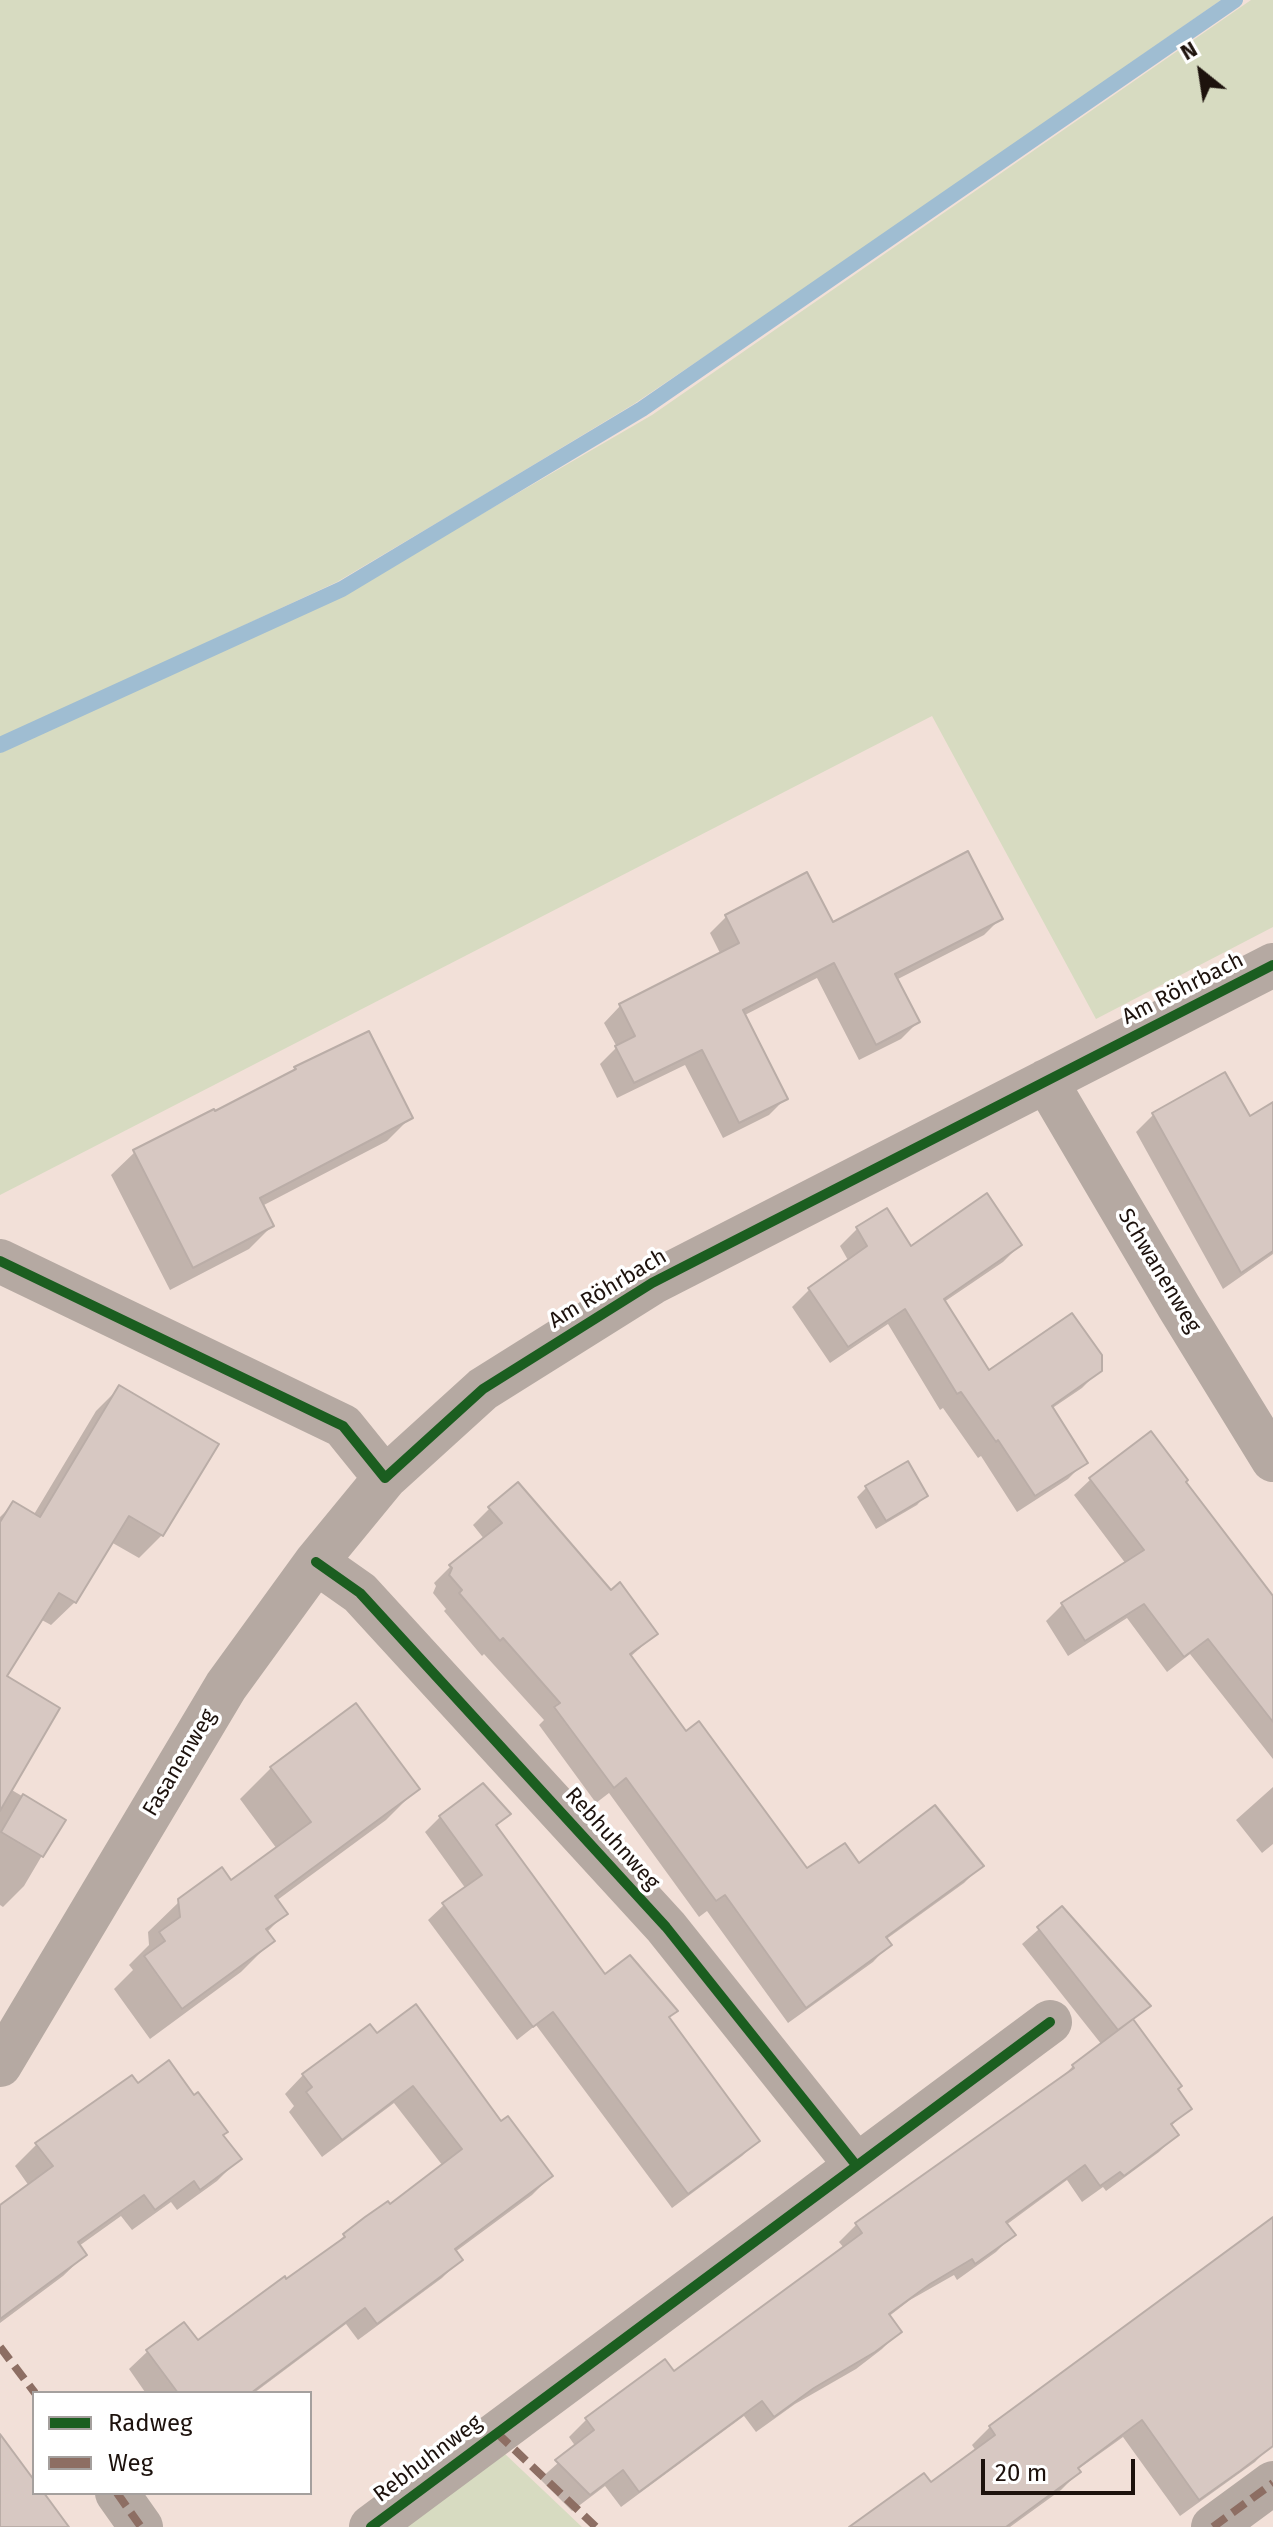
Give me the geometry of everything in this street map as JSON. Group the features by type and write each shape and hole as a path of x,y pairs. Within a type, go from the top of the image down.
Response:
{"street":[{"name":"Am Röhrbach","path":"385,1478 483,1389 652,1283 1273,965"},
{"name":"Schwanenweg","path":"1046,1081 1273,1460"},
{"path":"0,1261 343,1426 385,1478"},
{"name":"Fasanenweg","path":"0,2065 226,1686 316,1562 385,1478"},
{"name":"Rebhuhnweg","path":"316,1562 360,1593 666,1927 856,2165"},
{"name":"Rebhuhnweg","path":"371,2527 1050,2022"},
{"path":"1213,2527 1273,2483"},
{"path":"118,2495 141,2527"}],"green space":[{"path":"0,0 1221,0 877,240 634,404 337,582 0,739"},
{"path":"1251,0 1273,0 1273,927 1096,1019 932,716 0,1195 0,753 344,594 652,415"},
{"path":"504,2453 582,2527 400,2527"}],"building":[{"path":"968,851 1003,919 895,974 920,1022 876,1045 834,963 743,1010 788,1099 739,1123 702,1050 634,1083 615,1046 635,1036 619,1004 739,943 725,915 807,872 833,922"},
{"path":"369,1031 413,1118 260,1198 274,1226 193,1268 133,1150"},
{"path":"1225,1072 1250,1116 1273,1102 1273,1251 1241,1273 1152,1113"},
{"path":"987,1193 1022,1245 944,1299 989,1370 1072,1313 1102,1355 1102,1371 1052,1406 1088,1463 1035,1496 998,1440 996,1442 961,1392 957,1394 905,1309 848,1347 808,1288 867,1246 856,1227 887,1208 911,1246"},
{"path":"119,1385 219,1444 163,1536 129,1516 76,1603 59,1593 7,1676 60,1708 0,1811 0,1522 13,1501 40,1517"},
{"path":"1151,1431 1273,1596 1273,1722 1208,1639 1184,1657 1144,1604 1085,1641 1061,1603 1144,1550 1089,1478"},
{"path":"908,1461 928,1496 886,1521 865,1486"},
{"path":"518,1482 611,1590 620,1582 658,1634 630,1654 686,1731 699,1721 807,1868 845,1843 859,1863 935,1805 984,1866 886,1937 892,1945 806,2008 725,1895 716,1901 626,1778 614,1788 554,1707 560,1703 503,1638 500,1641 459,1593 462,1590 449,1575 452,1568 449,1565 502,1523 488,1507"},
{"path":"356,1703 420,1789 275,1896 288,1914 266,1929 275,1941 182,2009 144,1956 165,1941 159,1932 180,1917 178,1899 222,1867 231,1880 311,1822 270,1767"},
{"path":"483,1783 511,1814 496,1825 605,1974 630,1955 678,2011 669,2017 760,2141 688,2194 553,2012 533,2027 442,1903 482,1875 439,1816"},
{"path":"23,1794 66,1820 43,1857 1,1832"},
{"path":"1062,1906 1151,2006 1118,2030 1037,1927"},
{"path":"416,2004 501,2121 508,2116 553,2176 455,2249 463,2260 377,2324 365,2308 254,2391 177,2391 146,2350 184,2322 198,2340 285,2276 286,2279 345,2237 343,2234 365,2217 388,2201 390,2204 462,2149 413,2086 342,2140 306,2092 312,2087 302,2074 370,2024 377,2033"},
{"path":"1133,2019 1182,2086 1178,2089 1192,2109 1171,2124 1179,2135 1124,2176 1120,2172 1100,2186 1085,2165 1006,2222 1016,2235 975,2264 972,2259 930,2284 889,2314 902,2332 875,2352 814,2388 774,2417 762,2401 639,2492 623,2470 590,2495 555,2460 594,2430 585,2418 665,2359 674,2371 862,2233 855,2223 1074,2068 1072,2065"},
{"path":"169,2060 194,2095 198,2092 228,2132 223,2135 242,2159 200,2190 194,2181 155,2210 144,2195 78,2242 87,2255 0,2319 0,2205 53,2166 35,2143 132,2075 138,2083"},
{"path":"1273,2217 1273,2446 1240,2471 1199,2500 1142,2420 1078,2468 1081,2472 1006,2527 849,2527 924,2473 931,2482 995,2435 989,2426"},
{"path":"0,2434 32,2477 32,2495 45,2495 69,2527 0,2527"}],"waterway":[{"path":"0,745 342,589 642,409 1235,0"}],"marked path":[{"path":"0,2347 33,2391"},
{"path":"497,2433 596,2527"},
{"path":"1213,2527 1273,2483"},
{"path":"118,2495 141,2527"}],"cycle path":[{"path":"0,1261 343,1426 385,1478 483,1389 652,1283 1273,965"},
{"path":"316,1562 360,1593 666,1927 856,2165"},
{"path":"371,2527 1050,2022"}]}
